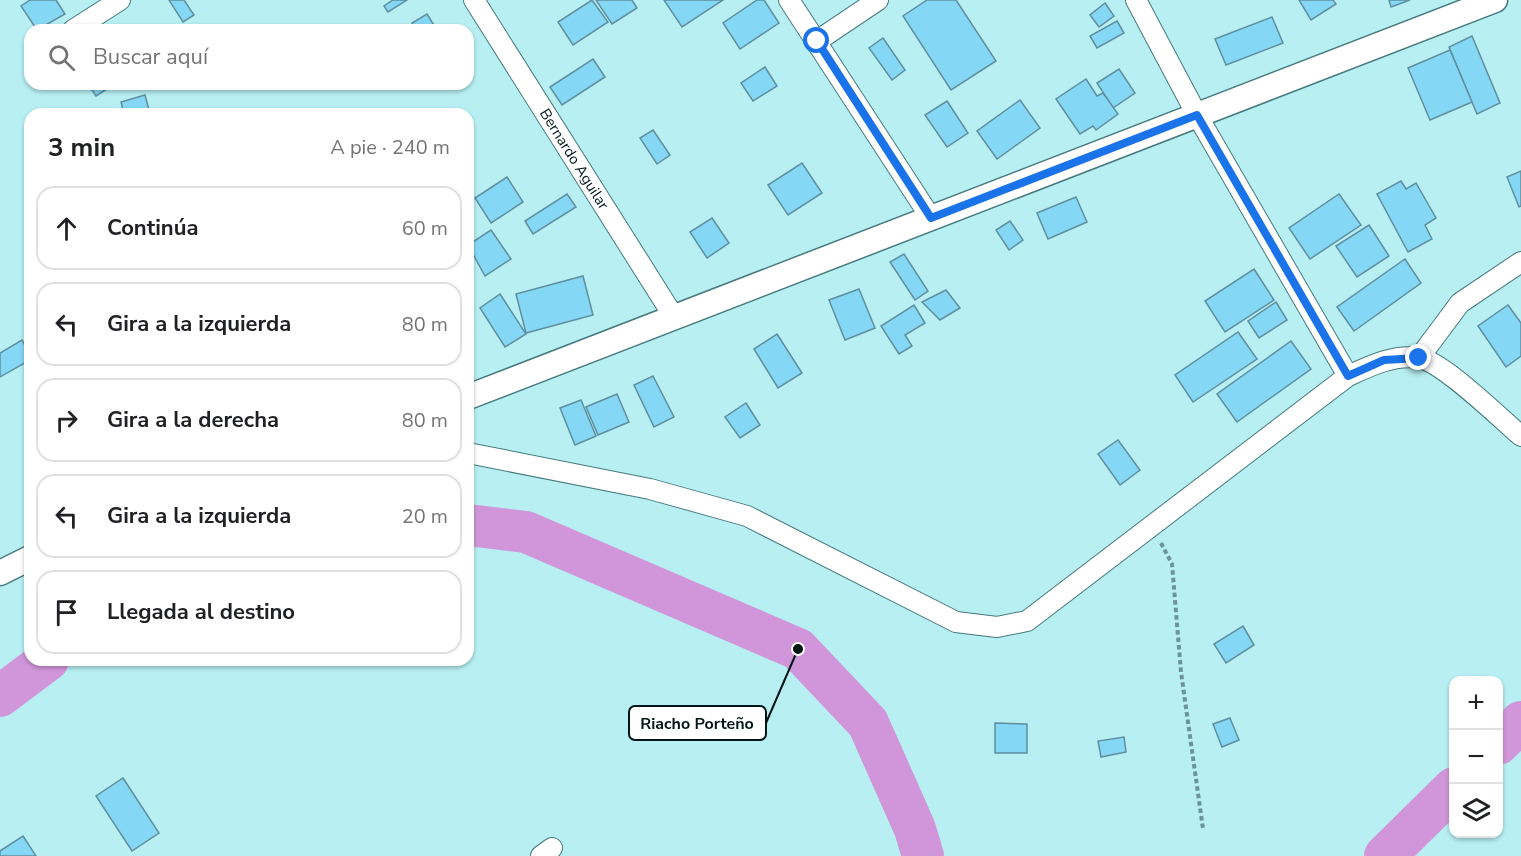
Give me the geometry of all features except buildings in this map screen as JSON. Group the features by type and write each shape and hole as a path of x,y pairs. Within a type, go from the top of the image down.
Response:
{"street":[{"path":"82,24 120,0"},
{"name":"Bernardo Aguilar","path":"474,0 674,317"},
{"path":"789,0 931,218"},
{"path":"817,41 878,0"},
{"path":"1136,0 1197,115 1348,376"},
{"path":"474,395 1495,0"},
{"path":"1419,358 1460,303 1521,262"},
{"path":"474,454 650,489 747,516 956,622 997,627 1027,621 1348,376 1384,360 1419,358 1444,371 1521,436"},
{"path":"2,567 24,560"}],"path":[{"path":"1151,525 1172,564 1182,672 1203,829"}],"waterway":[{"path":"474,526 526,532 798,649 868,723 915,829 923,856"},
{"path":"0,696 40,666"},
{"path":"1503,739 1521,722"},
{"path":"1385,856 1449,793"}],"place":[{"name":"Riacho Porteño","path":"798,649"}],"route":[{"path":"817,41 931,218 1197,115 1348,376 1384,360 1419,358"}]}
